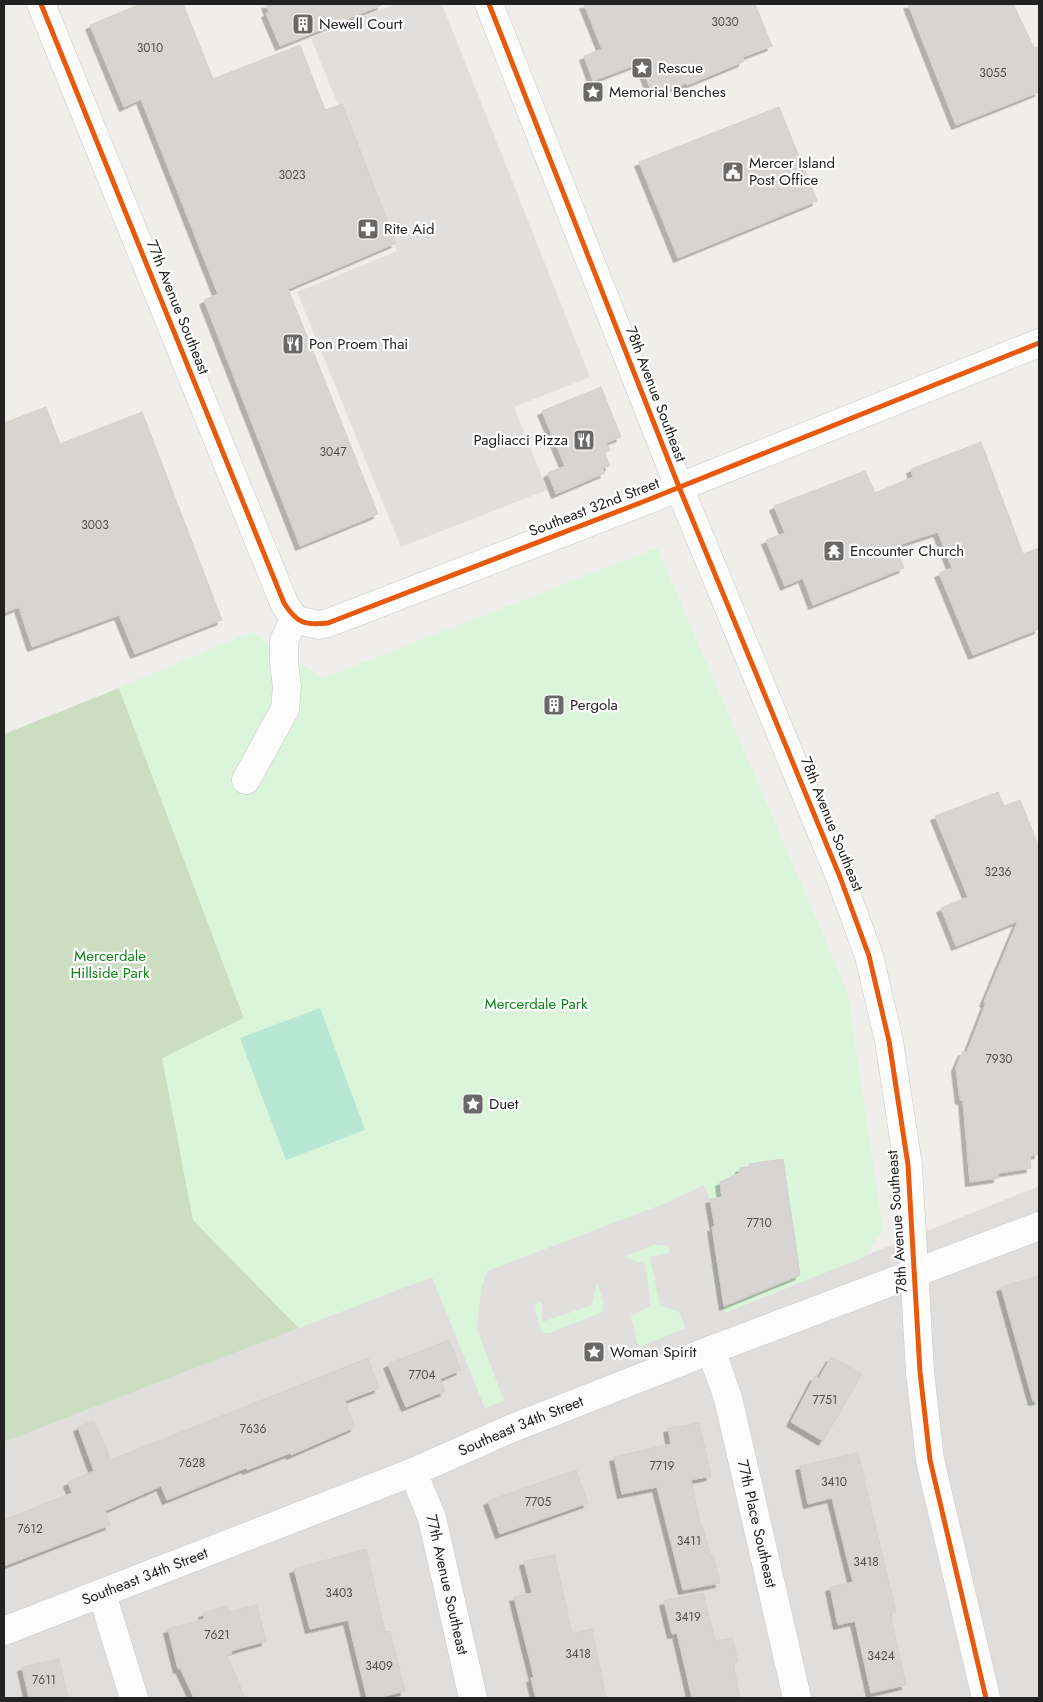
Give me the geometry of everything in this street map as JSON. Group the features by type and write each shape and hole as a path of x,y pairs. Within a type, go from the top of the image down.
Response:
{"street":[{"name":"77th Avenue Southeast","path":"41,4 280,594 294,619"},
{"name":"78th Avenue Southeast","path":"489,4 679,487 840,877 869,956 889,1041 908,1165 920,1372 930,1460 986,1698"},
{"name":"Southeast 32nd Street","path":"294,619 318,625 328,623 679,487 1039,343"},
{"path":"246,780 286,709 287,687 284,641 294,619"},
{"name":"Southeast 34th Street","path":"4,1631 413,1472 510,1429 711,1350 1039,1226"},
{"name":"77th Place Southeast","path":"711,1350 728,1398 798,1698"},
{"name":"77th Avenue Southeast","path":"413,1472 432,1518 473,1698"},
{"path":"102,1594 134,1698"}],"shaded area":[{"path":"395,4 442,4 590,377 514,407 547,490 401,547 297,292 397,251 311,38"},
{"path":"704,1185 710,1199 715,1227 712,1228 726,1322 507,1409 477,1329 481,1290 487,1271 666,1203","holes":["653,1245 668,1245 670,1250 667,1254 650,1257 660,1305 679,1312 687,1332 682,1338 643,1352 637,1342 631,1316 651,1306 645,1264 624,1257","597,1282 603,1301 603,1310 600,1313 549,1333 544,1333 540,1329 535,1308 538,1301 542,1303 542,1322 592,1305"]},
{"path":"1039,1186 1039,1698 4,1698 4,1442 432,1276 485,1408"}],"green space":[{"name":"Mercerdale Park","path":"657,548 847,991 883,1229 865,1257 485,1408 432,1277 299,1328 193,1220 162,1058 244,1018 119,688 251,632 323,678"},
{"name":"Mercerdale Hillside Park","path":"119,688 244,1018 193,1220 299,1328 4,1442 4,734"},
{"path":"320,1008 365,1130 286,1160 240,1038"}],"building":[{"path":"141,4 183,4 213,79 300,45 325,110 342,104 396,243 288,289 378,514 300,546 204,300 218,294 141,99 124,107 90,25"},
{"name":"Newell Court","path":"266,4 382,5 280,46 266,13 269,12"},
{"path":"584,4 755,4 772,46 743,57 743,62 687,85 686,83 653,95 640,63 593,81 584,56 602,49"},
{"path":"908,4 1013,4 1034,48 1039,46 1039,92 956,125"},
{"path":"779,107 817,201 678,258 639,162"},
{"name":"Pagliacci Pizza","path":"601,387 621,437 606,443 610,450 605,453 610,466 602,468 605,473 556,494 548,473 565,466 542,411"},
{"path":"46,407 60,444 142,412 222,620 135,654 119,615 32,647 19,607 4,613 4,423"},
{"name":"Encounter Church","path":"981,442 1023,554 1039,548 1039,629 973,655 939,573 952,568 938,532 895,546 904,568 813,605 803,578 785,586 766,540 785,533 774,506 865,471 875,493 913,477 911,469"},
{"path":"998,792 1004,806 1020,800 1039,847 1039,1154 1030,1156 1031,1168 998,1173 998,1178 970,1182 963,1100 960,1100 956,1067 963,1051 967,1052 986,1003 984,1002 1018,921 956,946 941,908 968,897 935,816"},
{"path":"783,1159 800,1275 724,1306 712,1227 715,1227 710,1199 722,1197 720,1182 740,1173 740,1168 749,1167 749,1164"},
{"path":"1039,1276 1039,1400 1033,1401 1001,1287"},
{"path":"449,1340 461,1370 440,1379 445,1391 406,1407 388,1364"},
{"path":"831,1357 862,1374 823,1441 791,1422 815,1376 819,1378"},
{"path":"368,1358 379,1388 345,1401 355,1427 291,1455 290,1453 247,1470 246,1468 167,1500 161,1486 105,1511 110,1525 4,1566 4,1520 72,1493 68,1482 94,1471 78,1427 94,1421 111,1460"},
{"path":"699,1423 711,1476 691,1480 701,1528 703,1528 710,1555 713,1554 720,1583 683,1590 657,1487 622,1494 614,1457 671,1444 668,1428"},
{"path":"858,1453 896,1612 890,1613 906,1685 871,1693 855,1621 838,1625 830,1587 853,1582 832,1498 808,1504 800,1466"},
{"path":"576,1470 588,1503 500,1534 488,1501"},
{"path":"366,1549 385,1632 390,1631 405,1691 377,1698 367,1698 348,1620 310,1629 294,1569"},
{"path":"555,1555 572,1634 592,1629 606,1698 536,1698 531,1678 534,1677 514,1597 532,1593 524,1561"},
{"path":"703,1593 715,1641 732,1638 738,1662 733,1663 740,1698 692,1698 677,1633 672,1634 664,1601"},
{"path":"257,1605 266,1641 231,1651 232,1653 227,1655 245,1698 194,1698 180,1668 178,1669 168,1629 204,1619 203,1613 227,1606 229,1612"},
{"path":"59,1659 68,1698 29,1698 22,1667"}],"cycle path":[{"path":"41,4 284,603 293,615 307,623 328,623 645,501 1039,343"},
{"path":"489,4 679,487 840,877 869,956 889,1041 908,1165 920,1372 930,1460 986,1698"}],"place":[{"name":"Newell Court","path":"303,24"},
{"name":"Rescue","path":"642,68"},
{"name":"Memorial Benches","path":"593,92"},
{"name":"Mercer Island Post Office","path":"733,172"},
{"name":"Rite Aid","path":"368,229"},
{"name":"Pon Proem Thai","path":"293,344"},
{"name":"Pagliacci Pizza","path":"584,440"},
{"name":"Encounter Church","path":"834,551"},
{"name":"Pergola","path":"554,705"},
{"name":"Duet","path":"473,1104"},
{"name":"Woman Spirit","path":"594,1352"}]}
